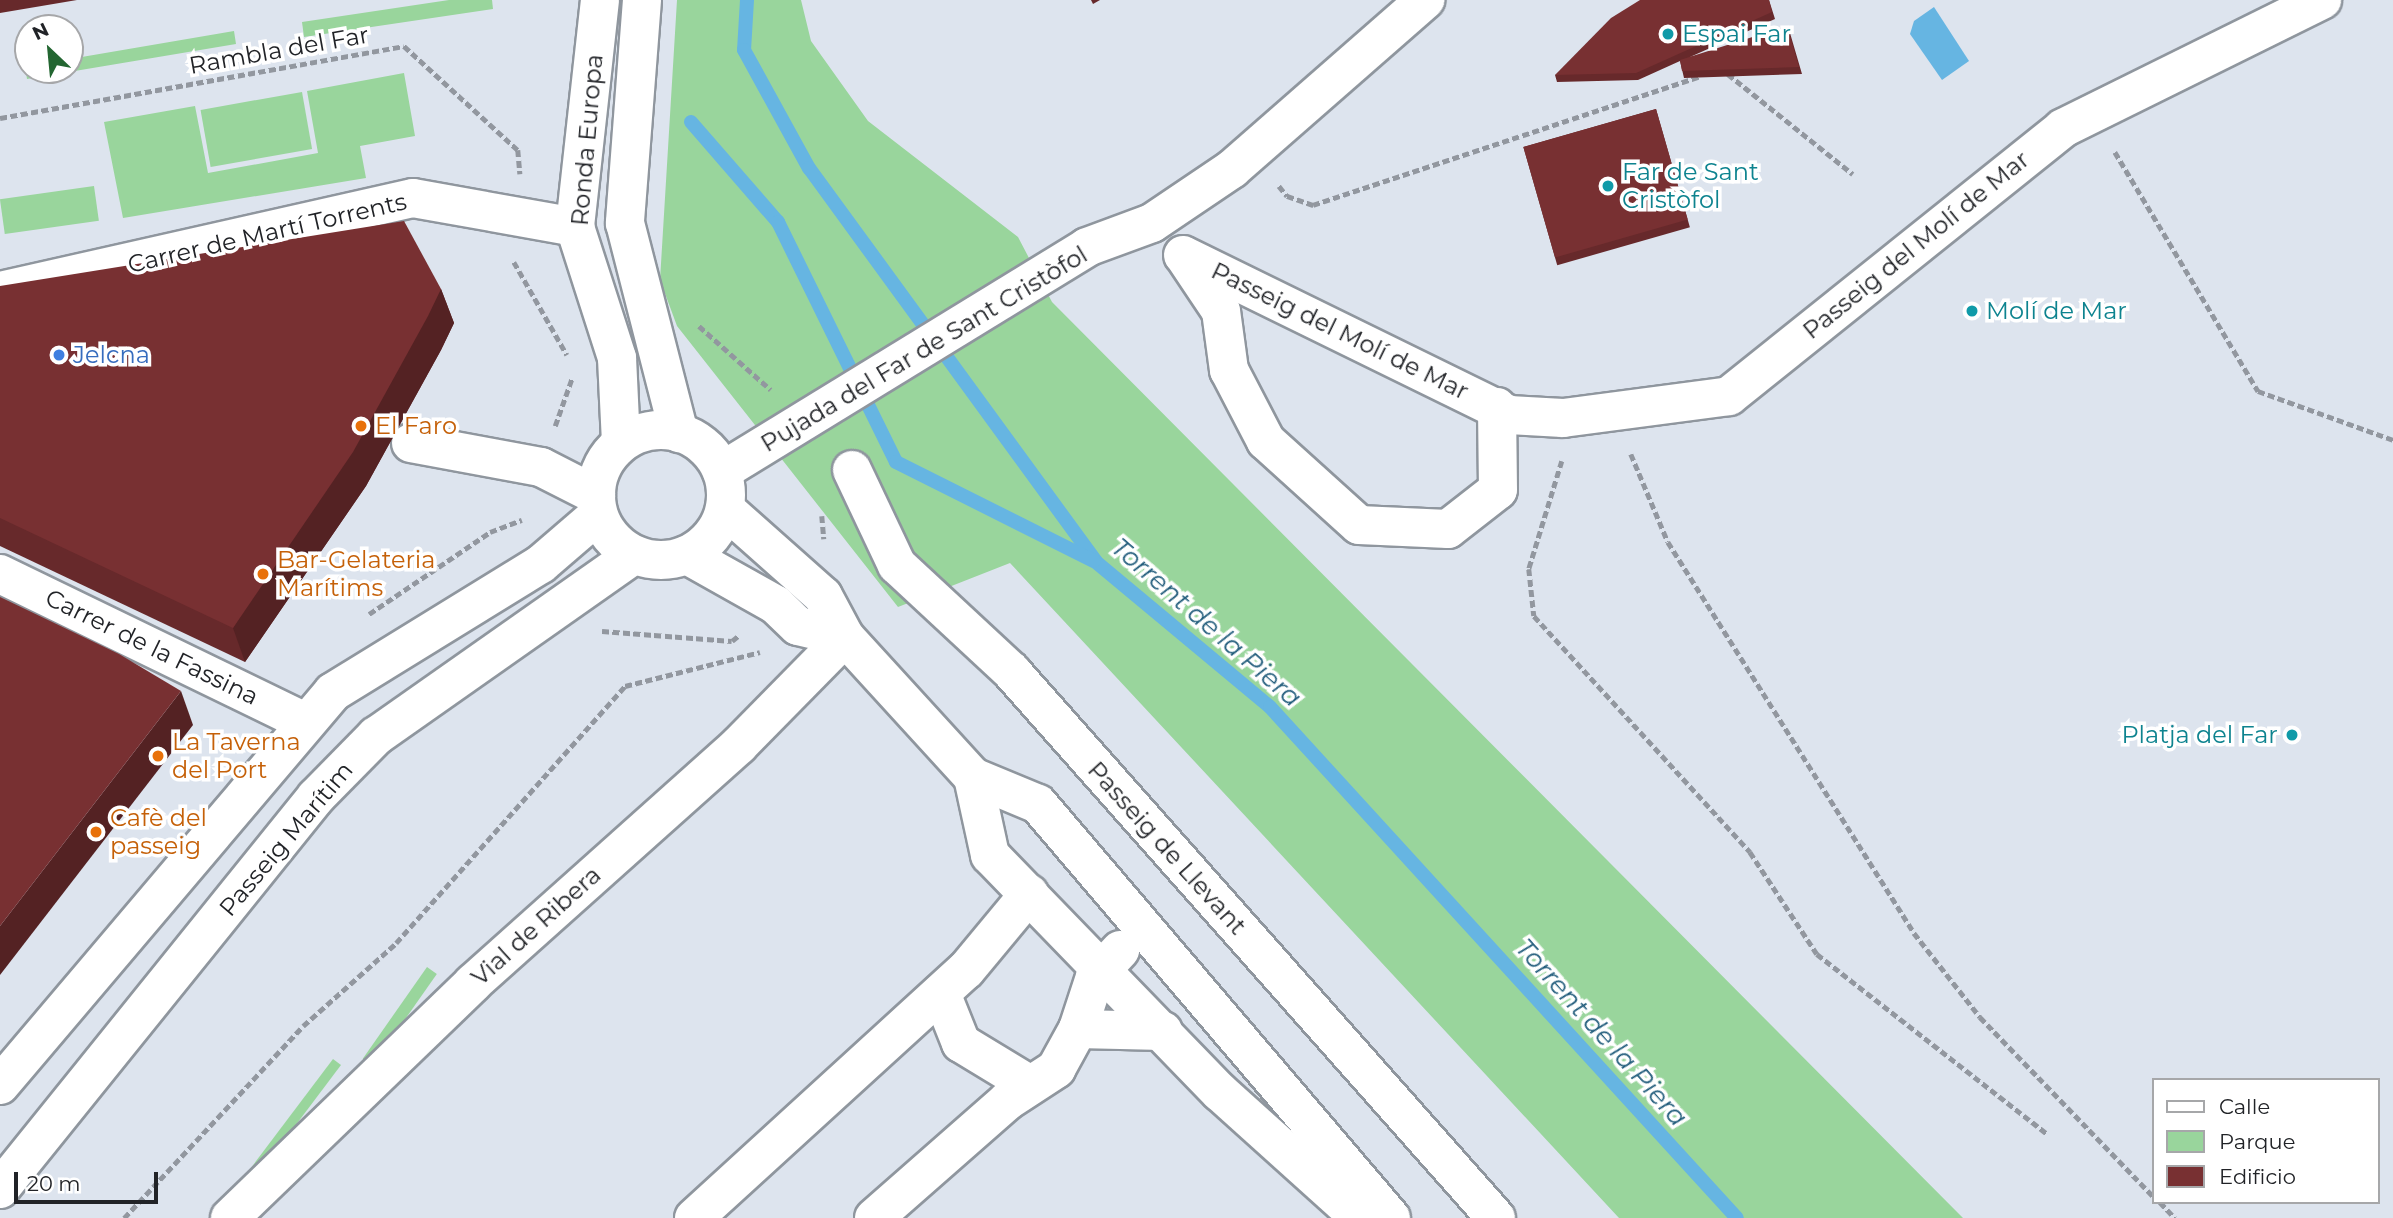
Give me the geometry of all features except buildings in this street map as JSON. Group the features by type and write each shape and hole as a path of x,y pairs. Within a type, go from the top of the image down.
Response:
{"street":[{"name":"Ronda Europa","path":"600,0 575,227 617,358 621,443"},
{"name":"Ronda Europa","path":"642,0 625,223 679,432"},
{"name":"Pujada del Far de Sant Cristòfol","path":"722,471 1087,247 1152,223 1231,169 1425,0"},
{"name":"Passeig del Molí de Mar","path":"1183,255 1509,415 1576,416 1729,396 1951,215 2091,112 2322,0"},
{"name":"Carrer de Martí Torrents","path":"0,291 413,198 575,227"},
{"name":"Passeig del Molí de Mar","path":"1152,223 1170,233 1221,311 1229,370 1266,441 1359,525 1448,529 1498,490 1497,407"},
{"path":"652,431 679,432 705,447 722,471 725,509 714,534 687,555 661,561 634,555 614,541 597,505 600,470 621,443 652,431"},
{"path":"411,443 541,467 597,505"},
{"name":"Passeig de Llevant","path":"852,470 897,565 1011,671 1496,1218"},
{"path":"0,1086 303,721 363,670 541,564 597,505"},
{"path":"725,509 823,596 845,637 973,777 1038,804 1122,947 1163,1031 1338,1213"},
{"name":"Passeig Marítim","path":"0,1189 316,797 376,736 634,555"},
{"path":"687,555 776,606 798,626 845,637"},
{"name":"Carrer de la Fassina","path":"0,574 303,721"},
{"name":"Vial de Ribera","path":"230,1218 473,983 739,745 845,637"},
{"path":"973,777 990,855 1063,927 1122,947 1195,1024 1230,1035 1391,1218"},
{"path":"694,1218 941,993 1029,894"},
{"path":"994,936 1063,927"},
{"path":"874,1218 1030,1085 1056,1069 1122,947"},
{"path":"941,993 961,1043 1030,1085"},
{"path":"1078,1030 1163,1031"}],"path":[{"name":"Rambla del Far","path":"0,118 404,46 523,156"},
{"path":"1723,69 1766,110 1853,174"},
{"path":"1274,180 1287,196 1313,205 1710,73"},
{"path":"2091,112 2258,391 2393,440"},
{"path":"688,327 696,324 804,422"},
{"path":"364,617 490,532 523,519 575,371"},
{"path":"1614,411 1668,542 1914,933 1980,1017 2152,1195"},
{"path":"1576,416 1529,569 1534,616 1750,852 1817,954 2047,1134"},
{"path":"820,503 826,552"},
{"path":"586,630 732,641"},
{"path":"124,1218 303,1026 396,943 625,686 753,656"},
{"path":"2162,1204 2175,1218"}],"green space":[{"path":"449,0 492,0 493,9 304,37 302,22"},
{"path":"677,0 801,0 811,41 868,121 1018,237 1052,302 1963,1218 1619,1218 1010,563 898,607 677,326 660,280"},
{"path":"234,31 236,44 84,69 84,57"},
{"path":"404,73 415,136 360,146 366,178 123,218 104,122 195,106 208,173 318,153 307,91"},
{"path":"302,92 312,149 211,167 201,110"},
{"path":"94,186 99,221 5,234 0,199"},
{"path":"427,967 437,974 373,1066 363,1059"},
{"path":"333,1059 341,1065 230,1213 222,1207"}],"water":[{"path":"1934,7 1969,61 1942,80 1910,34 1914,21"}],"waterway":[{"name":"Torrent de la Piera","path":"747,0 744,50 809,168 1096,562 1270,707 1737,1218"},
{"path":"691,122 778,222 896,462 1094,561"}],"place":[{"name":"Espai Far","path":"1668,34"},
{"name":"Far de Sant Cristòfol","path":"1608,186"},
{"name":"Molí de Mar","path":"1972,311"},
{"name":"Jelcna","path":"59,355"},
{"name":"El Faro","path":"361,426"},
{"name":"Bar-Gelateria Marítims","path":"263,574"},
{"name":"Platja del Far","path":"2292,735"},
{"name":"La Taverna del Port","path":"158,756"},
{"name":"Cafè del passeig","path":"96,832"}]}
